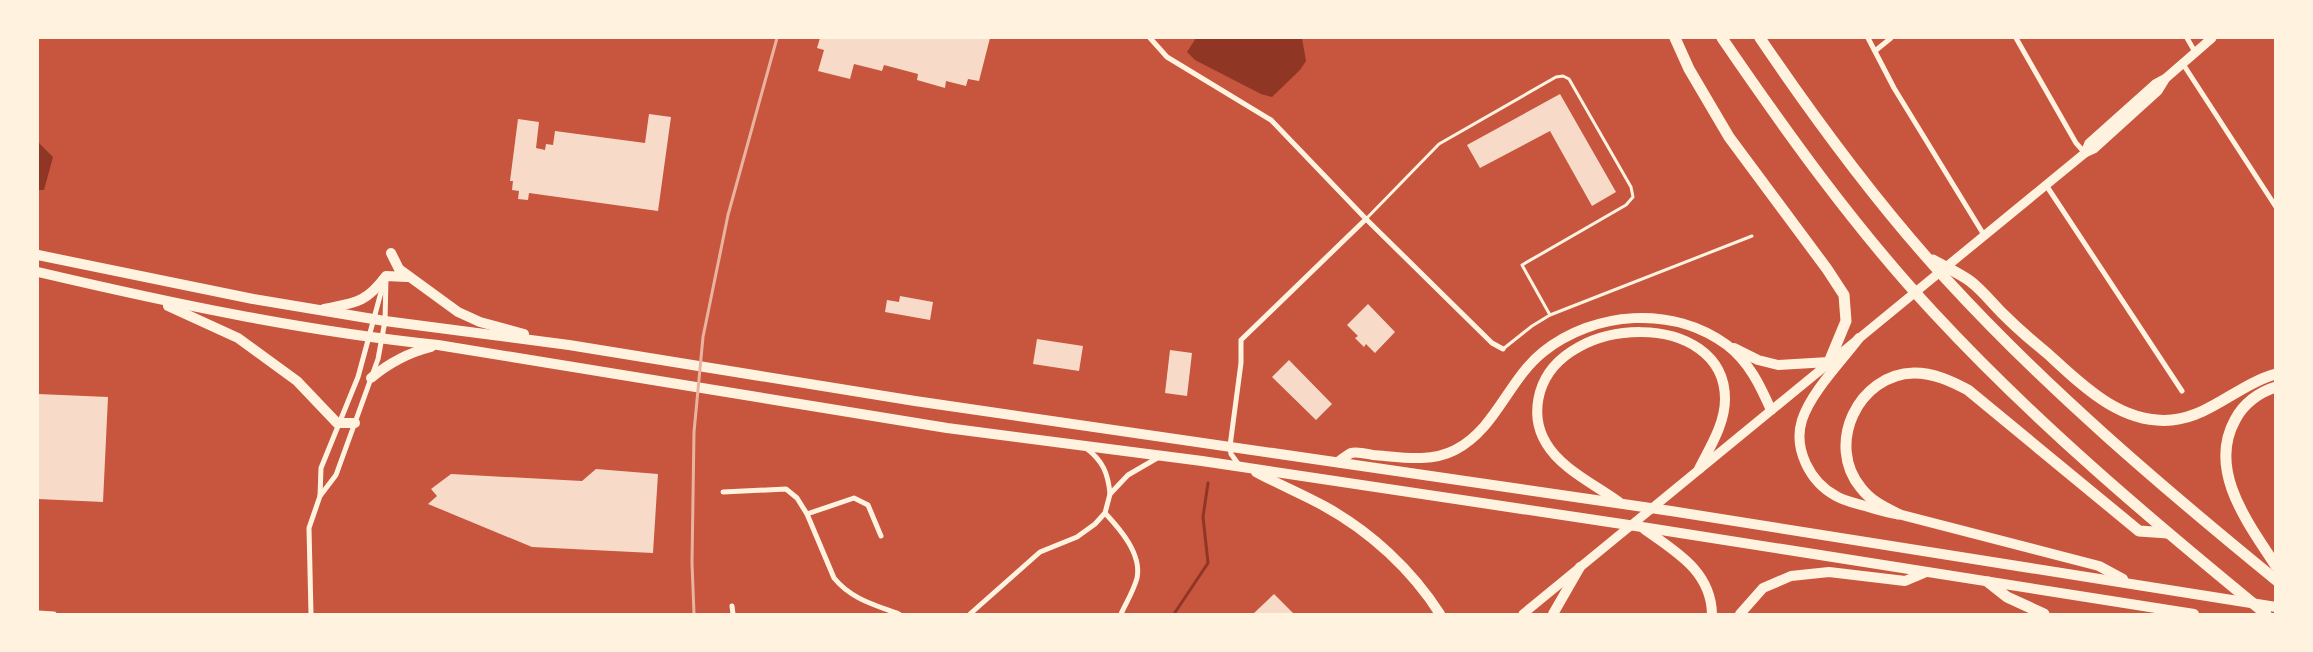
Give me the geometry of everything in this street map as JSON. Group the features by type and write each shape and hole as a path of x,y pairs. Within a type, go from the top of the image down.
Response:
{"highway":[{"path":"1338,462 1353,452 1424,458 1453,451 1479,433 1517,381 1542,353 1565,337 1590,326 1618,319 1664,320 1698,330 1758,360 1778,365 1829,362 1846,321 1844,296 1827,269 1729,137 1689,69 1675,38"},
{"path":"1722,38 1796,144 1864,231 1934,313 2050,430 2168,533 2266,614"},
{"path":"1760,38 1843,153 1927,256 1997,332 2094,426 2143,470 2275,575"},
{"path":"390,253 399,269 441,301 480,322 569,345"},
{"path":"38,255 234,296 385,321 569,345 915,401 1622,504 2276,607"},
{"path":"1927,256 1970,281 2004,316 2088,390 2110,405 2133,416 2159,420 2187,417 2276,374"},
{"path":"38,272 151,299 369,337 438,345 947,428 1082,444 1245,467 2194,614"},
{"path":"318,310 367,298 386,276 413,279"},
{"path":"151,299 238,338 297,381 337,423 355,423"},
{"path":"1622,504 1572,471 1554,455 1540,432 1537,409 1542,384 1556,362 1580,346 1608,336 1650,333 1680,339 1702,351 1717,368 1725,398 1720,426 1699,469"},
{"path":"1859,338 1811,401 1801,427 1801,446 1807,466 1820,484 1828,490 1848,500 1889,514 1898,514"},
{"path":"371,378 388,364 411,352 438,345"},
{"path":"1727,346 1756,378 1771,410"},
{"path":"2130,583 2100,566 1898,514 1876,503 1860,487 1848,463 1846,443 1856,407 1865,395 1891,377 1915,373 1941,378 1968,390 2139,531 2168,533"},
{"path":"2275,575 2236,500 2227,474 2225,456 2228,436 2240,412 2254,398 2276,386"},
{"path":"1245,467 1324,506 1363,532 1408,572 1440,614"},
{"path":"1642,527 1683,556 1700,575 1708,590 1712,614"},
{"path":"1553,614 1580,567"},
{"path":"1740,614 1763,588 1790,576 1829,572 1905,581 1924,573"},
{"path":"1988,582 2008,597 2044,614"}],"main road":[{"path":"1523,614 2085,153 2089,143 2155,84 2166,78 2212,38"}],"street":[{"path":"1150,38 1168,57 1271,120 1366,219 1492,343 1503,349"},
{"path":"1868,38 1894,88 1984,235"},
{"path":"1875,51 1891,38"},
{"path":"2016,38 2076,143 2085,153"},
{"path":"2188,38 2196,53"},
{"path":"2183,64 2276,207"},
{"path":"2046,185 2182,391"},
{"path":"1245,467 1231,454 1230,446 1241,363 1241,340 1366,219"},
{"path":"311,614 309,528 320,496 321,468 337,423 358,377 386,276"},
{"path":"320,496 336,475 383,339 386,276"},
{"path":"970,614 1046,548 1077,537 1095,524 1105,513 1110,494 1109,479 1104,466 1096,455 1082,444"},
{"path":"1110,494 1128,475 1161,455"},
{"path":"723,492 786,489 797,498 807,514 832,573 841,587 864,601 899,614"},
{"path":"807,514 854,498 868,505 881,536"},
{"path":"1105,513 1128,543 1137,570 1137,579 1121,614"},
{"path":"732,606 733,614"},
{"path":"38,613 54,614"}],"lane":[{"path":"1366,219 1439,144 1556,77 1566,77 1572,82 1633,194 1631,200 1626,205 1522,265 1550,315"},
{"path":"1503,349 1532,326 1550,315 1752,236"}],"shaded area":[{"path":"1196,38 1302,38 1306,61 1300,70 1272,97 1261,94 1195,60 1187,52"},
{"path":"38,142 53,157 44,190 38,190"}],"building":[{"path":"820,38 990,38 979,81 968,79 966,86 946,81 945,88 917,80 918,74 884,65 882,71 854,64 850,79 818,71 824,50 817,48"},
{"path":"1560,94 1616,192 1592,206 1550,131 1480,168 1467,145"},
{"path":"649,114 671,117 658,211 529,193 528,200 518,199 519,191 512,190 513,181 510,181 518,119 539,122 536,148 545,150 546,144 553,145 555,131 645,143"},
{"path":"900,296 933,302 930,320 885,312 887,300 899,302"},
{"path":"1368,304 1395,332 1375,353 1366,344 1364,347 1355,338 1358,336 1347,325"},
{"path":"1037,339 1083,346 1079,371 1033,364"},
{"path":"1170,350 1192,353 1187,396 1165,393"},
{"path":"1289,360 1332,404 1316,420 1272,377"},
{"path":"38,394 108,397 103,502 38,499"},
{"path":"596,469 658,474 653,553 532,547 428,504 437,496 431,489 451,474 582,481"},
{"path":"1274,594 1294,614 1253,614"}],"waterway":[{"path":"1174,614 1208,563 1203,517 1208,483"}],"railway":[{"path":"694,614 692,563 694,432 703,337 728,215 777,38"}]}
